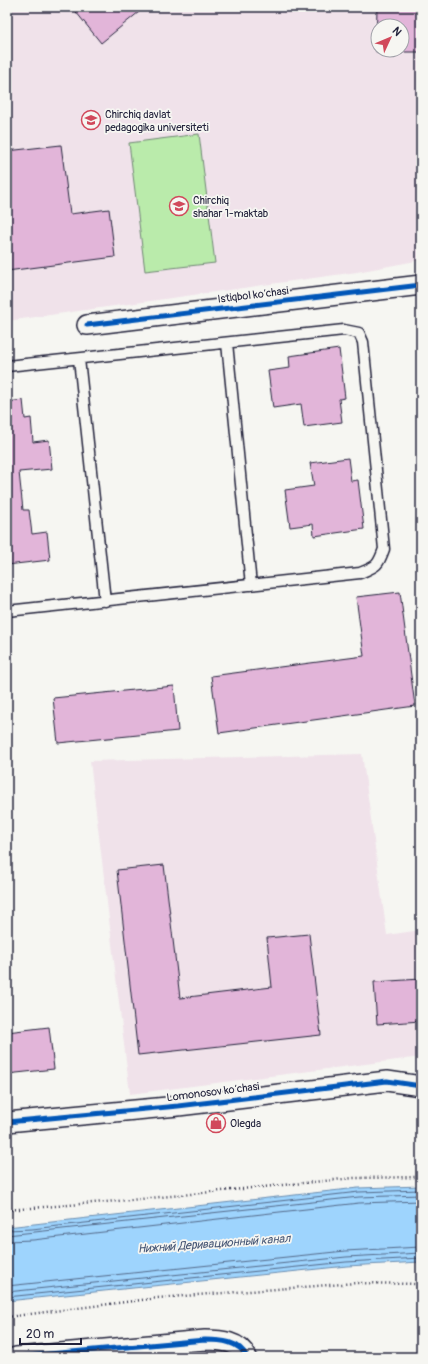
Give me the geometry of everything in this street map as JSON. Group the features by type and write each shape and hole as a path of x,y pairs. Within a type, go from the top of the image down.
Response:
{"street":[{"name":"Istiqbol ko‘chasi","path":"87,325 421,285"},
{"name":"Lomonosov ko‘chasi","path":"7,1122 178,1106 387,1081 421,1086"},
{"path":"16,1357 205,1340 220,1340 235,1344 247,1357"}],"lane":[{"path":"7,366 344,330 359,333 364,342 384,548 379,563 360,573 7,611"},
{"path":"227,343 251,585"},
{"path":"79,359 105,601"}],"path":[{"path":"7,1210 130,1200 354,1178 421,1177"},
{"path":"7,1317 157,1298 356,1283 421,1284"}],"shaded area":[{"path":"7,7 421,7 421,260 357,272 7,321"},
{"path":"362,754 387,935 421,930 421,1057 130,1094 90,761"}],"green space":[{"path":"199,134 215,263 145,271 129,143"}],"water":[{"name":"Нижний Деривационный канал","path":"421,1186 421,1262 347,1266 7,1301 7,1227 358,1188"}],"building":[{"path":"72,7 145,7 101,43"},
{"path":"377,7 421,7 421,52 410,52 410,18 377,18"},
{"path":"61,145 70,214 109,209 115,257 7,271 7,151"},
{"path":"339,349 345,398 339,399 342,422 304,427 301,404 273,408 268,371 290,368 289,356"},
{"path":"23,400 25,419 31,418 33,442 49,440 52,469 19,472 23,510 29,510 32,534 47,532 50,560 7,565 7,402"},
{"path":"348,458 351,481 358,480 364,529 314,536 313,524 290,527 285,490 314,486 310,463"},
{"path":"400,592 415,706 219,733 211,676 364,656 356,597"},
{"path":"174,686 178,731 58,743 53,698"},
{"path":"164,865 180,998 272,987 267,938 309,934 321,1035 138,1055 117,870"},
{"path":"421,979 421,1021 377,1024 374,982"},
{"path":"49,1027 54,1069 7,1074 7,1032"}],"cycle path":[{"path":"87,325 421,285"},
{"path":"7,1122 178,1106 387,1081 421,1086"},
{"path":"16,1357 205,1340 229,1342 244,1352 247,1357"}],"place":[{"name":"Chirchiq davlat pedagogika universiteti","path":"91,120"},
{"name":"Chirchiq shahar 1-maktab","path":"179,206"},
{"name":"Olegda","path":"216,1123"}]}
